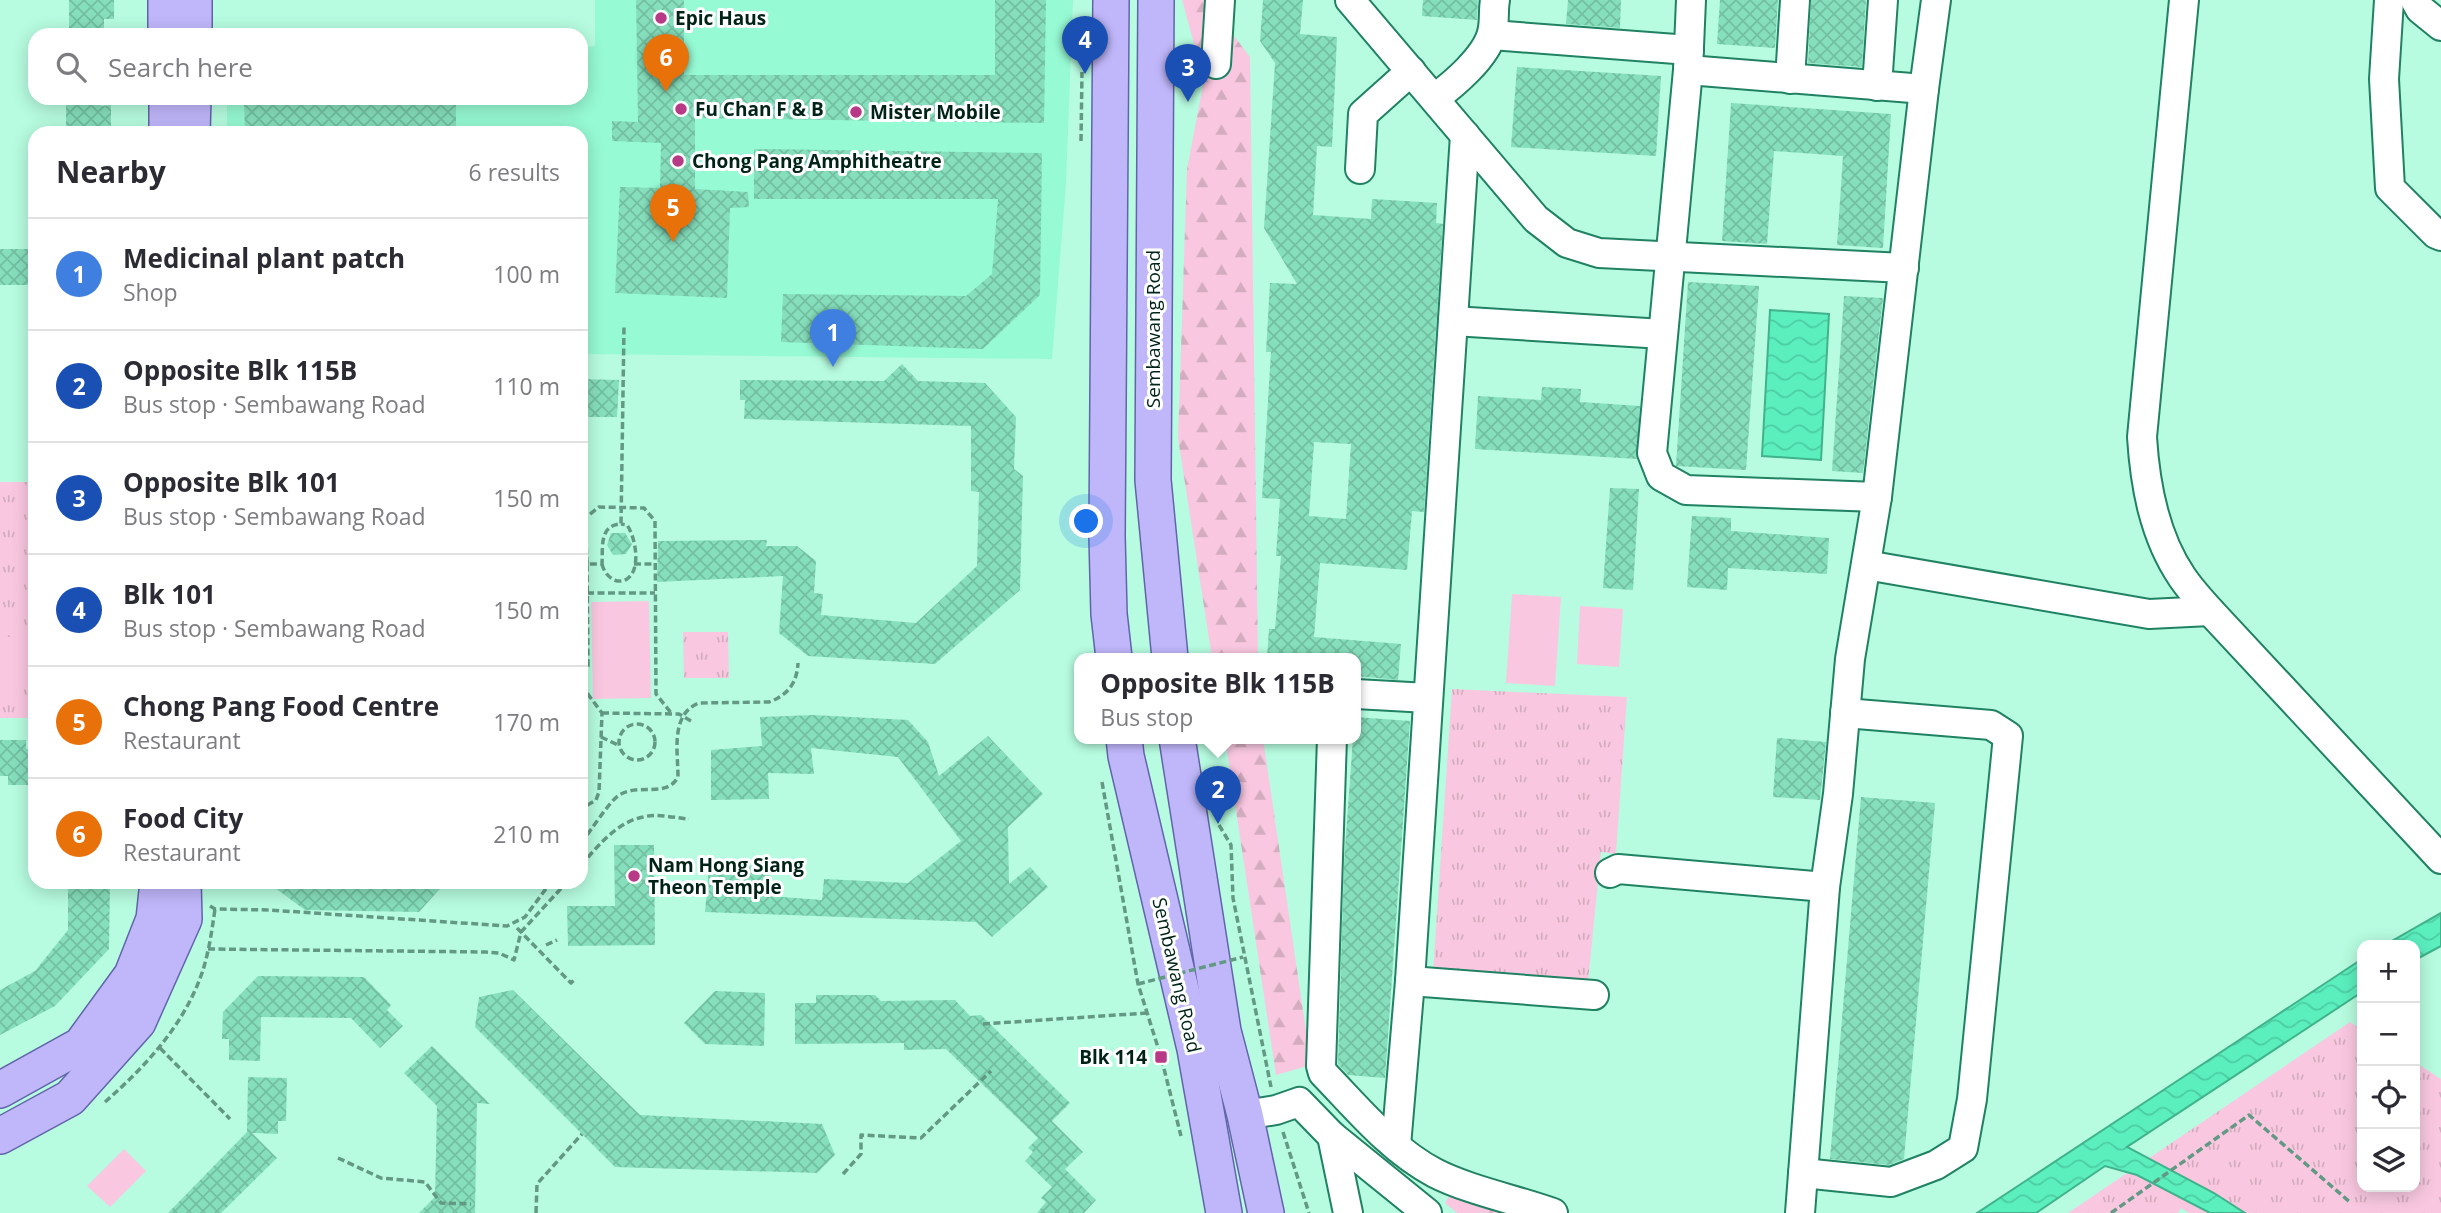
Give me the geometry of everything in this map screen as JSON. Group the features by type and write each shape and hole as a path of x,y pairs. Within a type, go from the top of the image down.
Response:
{"main road":[{"path":"166,0 166,28"},
{"path":"194,0 194,28"},
{"path":"1111,0 1107,536 1109,614 1113,653"},
{"name":"Sembawang Road","path":"1156,0 1153,480 1170,653"},
{"path":"167,105 167,126"},
{"path":"192,126 193,105"},
{"name":"Sembawang Road","path":"1125,744 1195,1049 1224,1213"},
{"name":"Sembawang Road","path":"1178,744 1223,1031 1266,1213"},
{"path":"0,1090 81,1045 132,975 154,919 157,889"},
{"path":"0,1136 70,1098 138,1022 195,893"}],"lane":[{"path":"1216,64 1220,0"},
{"path":"1350,0 1536,219 1567,243 1599,254 1904,268"},
{"path":"1435,99 1460,79 1492,34 1496,0"},
{"path":"1691,0 1688,60 1652,453 1661,476 1686,490 1877,497"},
{"path":"1790,79 1795,0"},
{"path":"1877,86 1883,0"},
{"path":"1800,1213 1825,887 1838,794 1850,659 1877,497 1936,0"},
{"path":"2184,0 2142,437 2144,471 2152,507 2164,543 2182,577 2210,611 2441,859"},
{"path":"2389,0 2384,79 2390,188 2441,236"},
{"path":"2415,0 2420,9 2441,26"},
{"path":"1492,34 1688,60 1790,79 1924,89"},
{"path":"1360,169 1363,114 1411,71"},
{"path":"1396,1146 1410,981 1465,135"},
{"path":"1453,321 1663,334"},
{"path":"1866,565 2149,614 2210,611"},
{"path":"1361,694 1428,698"},
{"path":"1803,1173 1891,1182 1936,1164 1963,1148 1972,1099 2008,736 1991,725 1845,713"},
{"path":"1332,744 1321,1066 1323,1073 1396,1146 1437,1174 1553,1213"},
{"path":"1610,873 1618,869 1825,887"},
{"path":"1410,981 1594,995"},
{"path":"1245,1115 1276,1110 1298,1102 1332,1136 1427,1213"},
{"path":"1332,1136 1348,1213"}],"path":[{"path":"621,524 624,327"},
{"path":"588,516 599,507 643,508 655,521 656,694 672,714"},
{"path":"614,524 621,524 627,525 632,532 634,564 633,572 627,579 619,581 607,576 602,564 606,529 614,524"},
{"path":"588,564 602,564"},
{"path":"634,564 655,564"},
{"path":"619,581 620,593"},
{"path":"588,593 655,593"},
{"path":"588,833 619,795 634,790 668,788 674,783 678,777 677,729 691,706 699,703 769,702 779,698 793,687 798,663"},
{"path":"588,694 602,713 599,792 596,800 588,805"},
{"path":"602,713 672,714 683,716 691,722"},
{"path":"601,737 619,745 629,758 640,760 646,758 654,749 655,737 648,727 636,723 621,733 619,745"},
{"path":"1101,772 1138,984 1171,1094 1183,1146"},
{"path":"588,858 620,826 632,821 655,816 689,819"},
{"path":"1138,984 1243,957 1241,932 1233,898 1231,845"},
{"path":"195,893 215,909 269,910 507,926 525,916 546,889"},
{"path":"215,909 208,949 486,952 499,953 514,960 521,932 561,889"},
{"path":"517,928 571,983 576,978"},
{"path":"546,945 557,940"},
{"path":"983,1024 1147,1013"},
{"path":"159,1048 230,1119"},
{"path":"843,1174 862,1154 861,1135 921,1138 991,1071"},
{"path":"2111,1213 2249,1115 2351,1203"},
{"path":"536,1213 537,1184 582,1134"},
{"path":"338,1158 381,1178 425,1182 441,1203 471,1204"}],"shaded area":[{"path":"595,0 1073,0 1066,183 1052,359 588,354 588,126 227,126 227,105 588,105 588,46 595,46"}],"green space":[{"path":"1182,0 1223,0 1225,24 1250,57 1258,653 1211,653 1178,438 1187,169 1204,80"},
{"path":"0,482 28,482 28,718 0,718"},
{"path":"1512,594 1561,597 1555,686 1506,683"},
{"path":"649,601 651,698 593,699 591,602"},
{"path":"1580,606 1623,609 1619,667 1577,664"},
{"path":"683,632 728,632 729,678 684,678"},
{"path":"0,637 28,637 28,682 0,681"},
{"path":"1452,689 1627,697 1616,854 1601,852 1588,982 1433,973"},
{"path":"1226,744 1264,744 1311,1065 1276,1075"},
{"path":"2350,1022 2357,1027 2357,1192 2420,1192 2420,1065 2441,1079 2441,1213 2189,1213 2181,1208 2178,1213 2068,1213"},
{"path":"124,1149 146,1171 110,1207 87,1186"},
{"path":"1453,1189 1522,1213 1457,1213 1445,1203"}],"water":[{"path":"1770,310 1829,314 1821,460 1762,456"},
{"path":"2441,913 2441,946 2420,957 2420,940 2394,940"},
{"path":"2357,962 2357,995 2127,1147 2214,1193 2245,1213 2210,1213 2137,1175 2105,1166 2036,1213 1977,1213"}],"building":[{"path":"69,0 114,0 114,19 104,19 104,28 69,28"},
{"path":"636,0 684,0 684,75 995,75 995,0 1046,0 1044,123 695,118 695,189 748,192 749,207 730,208 727,298 615,293 620,187 660,188 661,143 612,141 612,121 638,122"},
{"path":"1263,0 1303,0 1300,34 1337,37 1332,147 1317,146 1313,215 1371,219 1372,199 1437,203 1436,223 1443,224 1424,512 1412,511 1407,570 1320,563 1314,637 1401,644 1398,680 1361,676 1361,653 1267,653 1269,629 1275,629 1281,556 1276,556 1280,499 1262,498 1271,352 1266,352 1270,283 1297,284 1264,228 1275,63 1260,41","holes":["1314,442 1351,444 1346,519 1309,516"]},
{"path":"1423,0 1478,0 1477,20 1422,16"},
{"path":"1568,0 1621,0 1620,28 1566,24"},
{"path":"1720,0 1778,0 1775,48 1717,44"},
{"path":"1811,0 1866,0 1862,67 1808,63"},
{"path":"1517,67 1661,76 1656,156 1511,147"},
{"path":"1731,103 1891,114 1883,248 1837,245 1843,156 1774,151 1767,244 1722,241"},
{"path":"66,105 111,105 111,126 66,126"},
{"path":"244,105 456,105 456,126 245,126"},
{"path":"754,149 1042,153 1040,295 983,349 781,342 783,294 966,296 992,274 998,199 754,199"},
{"path":"0,249 28,249 28,285 0,285"},
{"path":"1688,282 1759,286 1746,470 1676,466"},
{"path":"1844,296 1883,298 1863,473 1832,471"},
{"path":"902,364 918,381 985,383 1016,417 1014,469 1023,476 1020,590 935,664 808,656 779,633 783,576 657,582 658,541 767,540 766,546 797,546 816,561 814,593 823,594 821,615 916,623 977,566 979,492 971,491 971,426 744,419 745,400 740,400 740,380 884,381"},
{"path":"588,379 619,380 617,417 588,417"},
{"path":"1542,387 1581,389 1580,402 1640,406 1637,459 1475,449 1478,396 1541,400"},
{"path":"1610,488 1639,489 1633,590 1603,588"},
{"path":"1692,516 1731,518 1731,531 1829,538 1827,574 1728,568 1727,590 1687,587"},
{"path":"611,533 625,533 632,544 626,554 613,555 607,545"},
{"path":"813,715 908,720 928,742 939,776 988,736 1043,794 1008,827 1009,884 1030,867 1048,887 992,937 976,922 705,912 709,867 770,865 769,896 822,900 824,879 908,883 961,841 898,757 811,748 814,774 768,773 769,799 711,800 711,750 762,746 760,717"},
{"path":"1361,717 1410,721 1385,1078 1348,1075 1338,1064 1344,863 1353,744 1361,744"},
{"path":"1777,738 1826,742 1820,800 1773,797"},
{"path":"0,740 26,740 28,785 8,785 8,776 0,776"},
{"path":"1861,797 1935,803 1904,1159 1889,1165 1830,1159"},
{"name":"Nam Hong Siang Theon Temple","path":"614,845 654,845 655,945 568,946 567,906 615,906"},
{"path":"68,889 110,889 109,949 55,1006 0,1035 0,990 35,971 68,930"},
{"path":"276,889 440,889 419,912 305,910"},
{"path":"258,976 364,977 391,1005 387,1010 403,1026 380,1048 351,1018 261,1017 260,1061 229,1060 229,1039 222,1039 223,1012"},
{"path":"513,990 640,1115 822,1124 835,1155 817,1173 615,1167 475,1027 479,997"},
{"path":"715,991 765,993 764,1046 705,1044 684,1023"},
{"path":"816,995 875,995 881,1001 955,1000 970,1016 981,1015 1070,1103 1052,1121 1083,1152 1065,1169 1096,1200 1084,1213 1037,1213 1046,1202 1041,1198 1052,1187 1025,1161 1033,1152 1028,1148 1038,1138 946,1049 904,1050 904,1043 795,1044 795,1003 816,1003"},
{"path":"432,1046 490,1104 477,1103 475,1213 419,1213 435,1197 437,1106 404,1073"},
{"path":"248,1077 287,1078 286,1121 278,1121 278,1134 252,1133 277,1158 221,1213 168,1213 247,1132"}],"place":[{"name":"Epic Haus","path":"661,18"},
{"name":"Blk 101","path":"1085,74"},
{"name":"Food City","path":"666,92"},
{"name":"Opposite Blk 101","path":"1188,102"},
{"name":"Fu Chan F & B","path":"681,109"},
{"name":"Mister Mobile","path":"856,112"},
{"name":"Chong Pang Amphitheatre","path":"678,161"},
{"name":"Chong Pang Food Centre","path":"673,242"},
{"name":"Medicinal plant patch","path":"833,367"},
{"name":"Opposite Blk 115B","path":"1218,824"},
{"name":"Nam Hong Siang Theon Temple","path":"634,876"},
{"name":"Blk 114","path":"1161,1057"}]}
